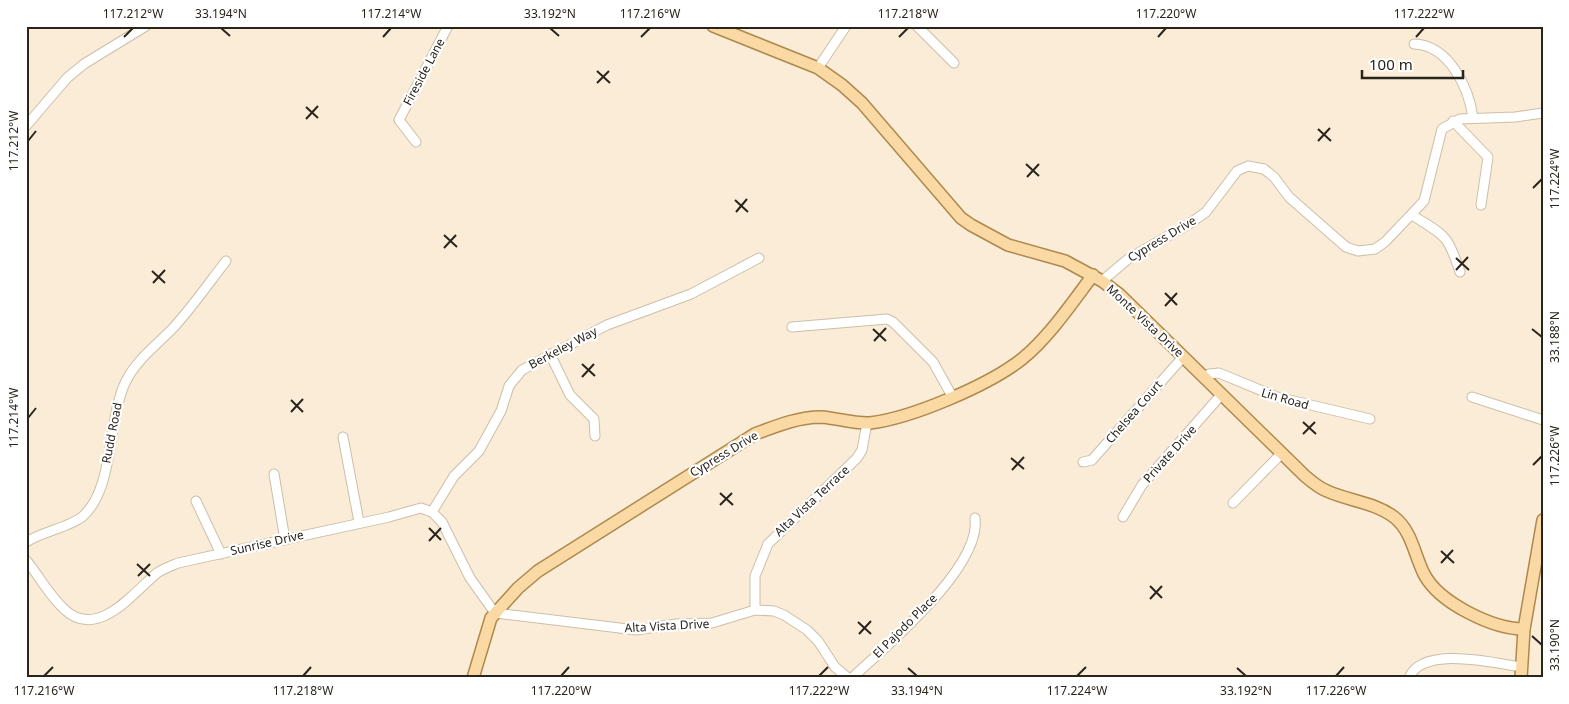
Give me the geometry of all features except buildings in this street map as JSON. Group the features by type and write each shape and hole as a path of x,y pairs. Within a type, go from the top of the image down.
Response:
{"main road":[{"name":"Monte Vista Drive","path":"713,26 818,68 862,104 966,221 986,235 1008,245 1065,261 1098,278 1205,378 1280,454 1318,487 1328,492 1371,504 1395,517 1407,532 1425,576 1451,601 1482,620 1507,629 1524,629"},
{"name":"Cypress Drive","path":"495,613 518,588 538,571 755,434 781,424 820,417 867,423 917,412 1004,371 1023,358 1098,278"},
{"path":"1521,672 1524,629 1543,520"},
{"path":"473,678 488,623 495,613"}],"street":[{"path":"26,126 68,78 84,64 146,26"},
{"name":"Fireside Lane","path":"416,142 399,120 448,26"},
{"path":"818,68 846,26"},
{"path":"917,26 954,63"},
{"path":"1414,44 1427,45 1441,54 1456,74 1471,100 1473,118"},
{"path":"1452,121 1473,118 1515,118 1543,113"},
{"path":"1452,121 1488,157 1481,205"},
{"name":"Cypress Drive","path":"1098,278 1206,212 1237,171 1248,166 1264,169 1274,177 1289,197 1338,242 1358,251 1368,251 1380,245 1412,216 1424,201 1429,188 1438,138 1442,128 1452,121"},
{"path":"1412,216 1445,236 1450,242 1460,272"},
{"name":"Berkeley Way","path":"432,512 454,476 479,451 501,411 509,386 522,370 607,325 691,294 759,258"},
{"name":"Rudd Road","path":"26,542 37,535 80,518 91,507 102,483 118,401 126,380 137,364 176,325 226,261"},
{"path":"792,327 887,319 893,322 933,362 952,396"},
{"path":"550,354 570,395 594,419 595,436"},
{"name":"Chelsea Court","path":"1083,462 1092,460 1183,357"},
{"name":"Lin Road","path":"1205,378 1209,374 1219,373 1277,397 1370,419"},
{"name":"Private Drive","path":"1123,516 1142,485 1221,395"},
{"path":"1472,397 1543,420"},
{"name":"Alta Vista Terrace","path":"755,610 755,576 768,544 858,458 862,450 867,423"},
{"path":"343,437 359,522"},
{"path":"1233,503 1280,454"},
{"path":"274,474 284,540"},
{"path":"196,501 221,554"},
{"name":"Sunrise Drive","path":"26,560 65,610 75,617 94,619 114,611 159,572 178,563 359,522 390,517 421,508 432,512"},
{"path":"432,512 442,522 470,578 495,613"},
{"name":"El Pajodo Place","path":"852,678 936,598 973,542 976,526 975,518"},
{"name":"Alta Vista Drive","path":"495,613 636,630 666,625 712,623 755,610 774,611 796,621 814,636 835,667 848,678"},
{"path":"1409,678 1423,663 1458,658 1521,672"}]}
